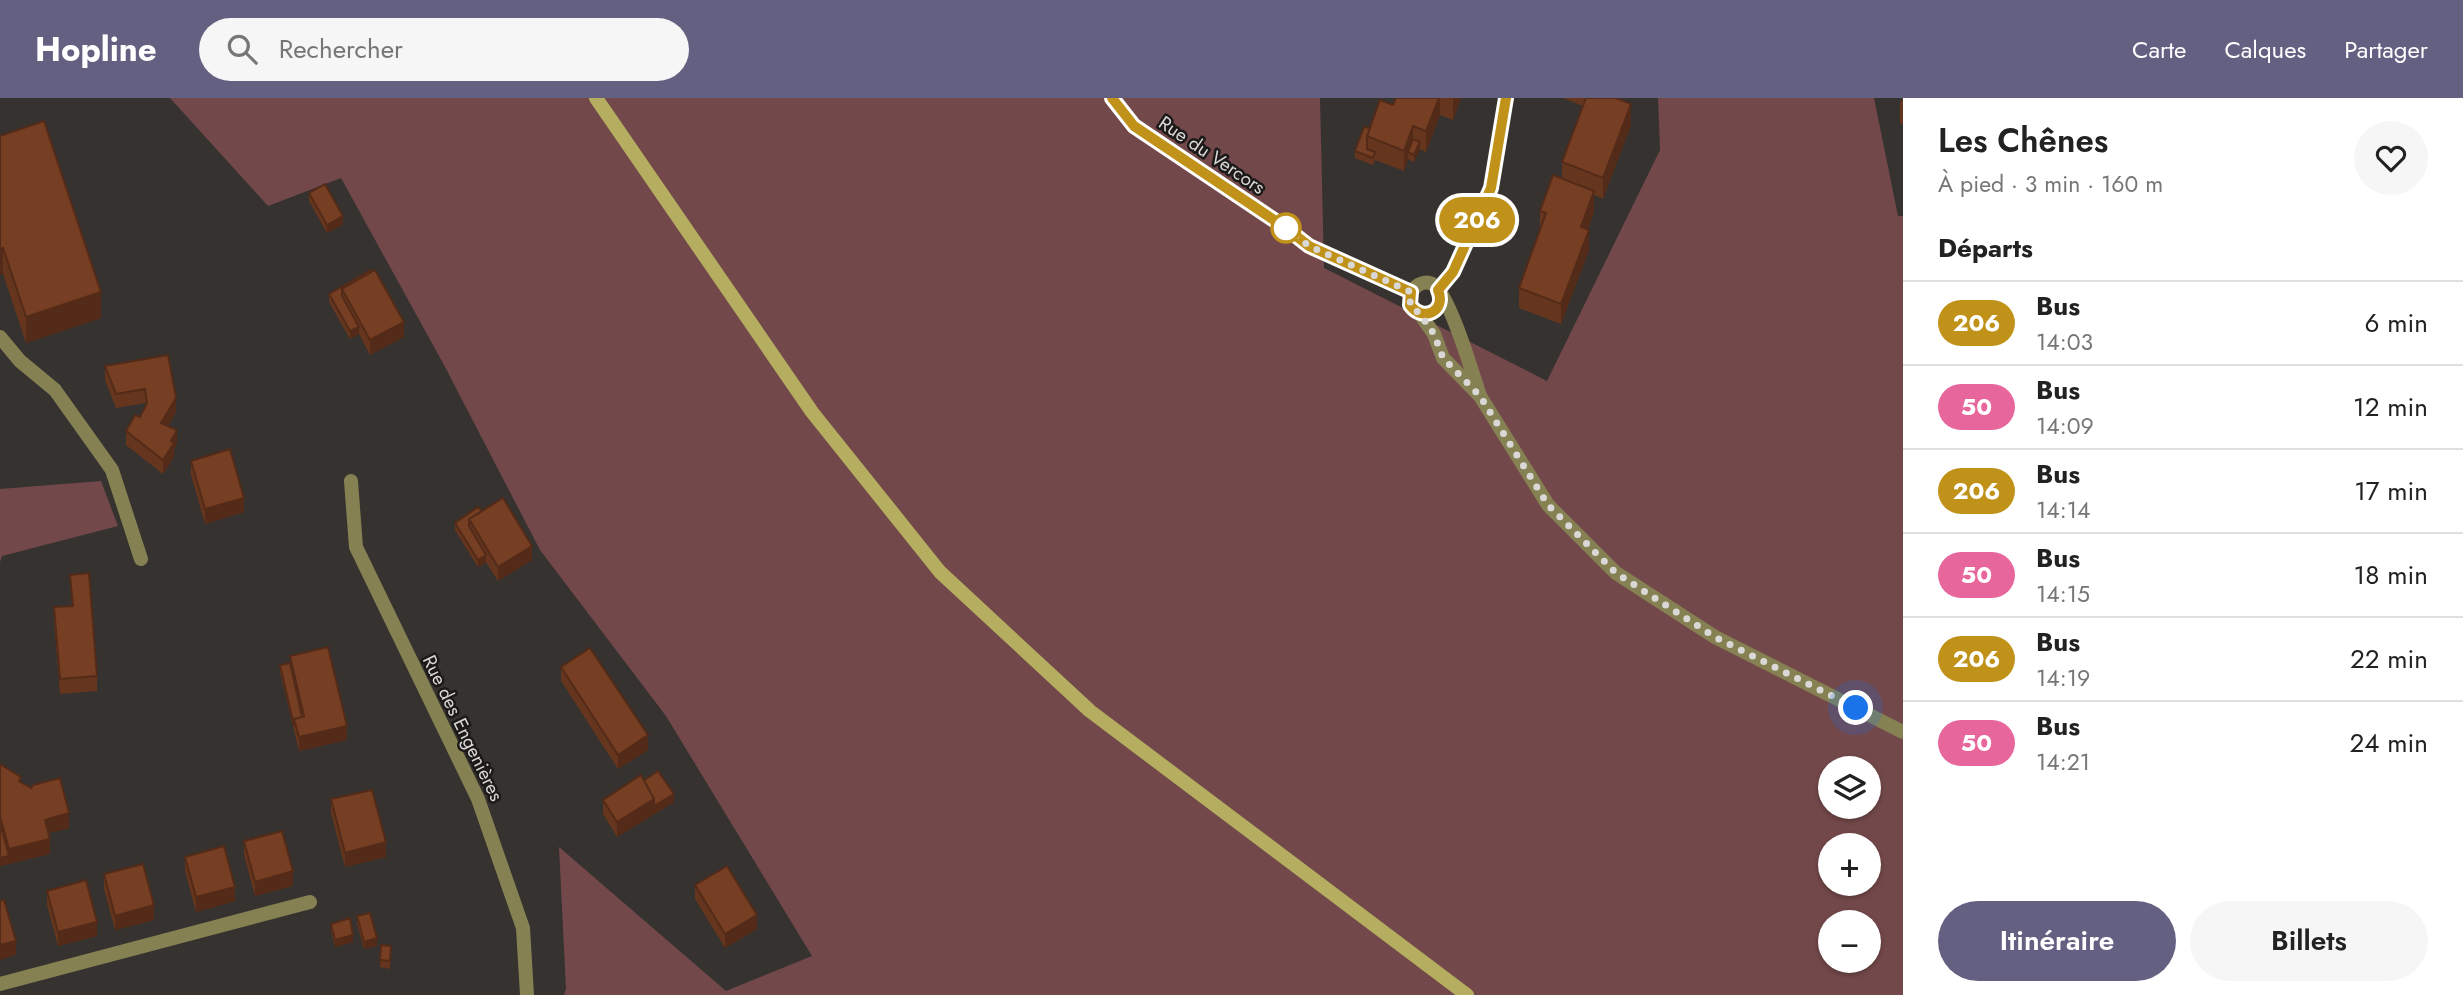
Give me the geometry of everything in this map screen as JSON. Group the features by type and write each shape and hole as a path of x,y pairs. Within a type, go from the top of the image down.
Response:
{"main road":[{"path":"596,98 812,412 940,572 1090,711 1467,995"}],"street":[{"name":"Rue du Vercors","path":"1112,98 1134,126 1309,246 1411,292"},
{"path":"1420,314 1426,315 1437,310 1440,293 1453,272 1491,188 1506,98"},
{"path":"1480,396 1458,330 1440,293 1427,283 1420,283 1411,292 1410,305 1434,334 1443,358 1480,396 1548,505 1616,573 1715,637 1903,732"},
{"path":"0,337 20,361 55,390 112,470 141,559"},
{"name":"Rue des Engenières","path":"351,481 356,547 478,799 523,928 527,995"},
{"path":"0,984 310,902"}],"shaded area":[{"path":"170,98 1320,98 1324,268 1547,381 1660,150 1658,98 1874,98 1898,216 1903,216 1903,995 564,995 566,989 559,847 726,991 812,956 666,716 540,550 444,365 341,178 268,206"},
{"path":"101,481 118,526 2,556 0,562 0,489"}],"building":[{"path":"1396,98 1439,98 1426,131 1413,126 1404,151 1367,136 1380,100 1393,105"},
{"path":"1586,98 1616,98 1631,104 1603,178 1562,162"},
{"path":"44,121 101,292 26,317 3,248 0,249 0,136"},
{"path":"1364,127 1370,128 1367,149 1375,152 1373,158 1355,151"},
{"path":"1413,139 1420,142 1414,155 1408,152"},
{"path":"1553,175 1594,191 1581,227 1589,230 1561,304 1519,288 1546,213 1540,211"},
{"path":"325,184 343,216 327,225 309,193"},
{"path":"371,270 372,272 342,289 342,296 359,327 350,331 329,294"},
{"path":"375,270 404,322 370,340 342,289"},
{"path":"168,355 176,398 161,423 177,430 171,441 174,443 163,460 126,431 135,415 140,417 147,403 145,389 116,394 105,366"},
{"path":"230,449 244,498 205,509 191,461"},
{"path":"503,498 532,546 498,567 469,519"},
{"path":"478,507 482,511 469,519 469,526 486,555 478,560 455,523"},
{"path":"89,573 97,676 60,679 54,607 73,606 70,575"},
{"path":"328,647 347,726 299,737 294,719 304,716 290,656"},
{"path":"590,648 648,735 618,755 561,667"},
{"path":"290,663 302,717 294,719 294,726 280,665"},
{"path":"0,764 21,777 19,781 31,788 33,785 60,778 69,813 45,820 50,839 9,849 0,816"},
{"path":"658,771 674,794 654,806 654,799 643,781"},
{"path":"641,775 654,799 617,822 603,800"},
{"path":"372,790 386,842 345,853 331,799"},
{"path":"0,823 9,856 0,858"},
{"path":"282,831 293,871 255,882 244,841"},
{"path":"224,846 235,887 196,897 185,857"},
{"path":"143,864 154,905 115,916 104,874"},
{"path":"727,866 757,915 725,934 695,885"},
{"path":"86,880 97,922 58,932 47,891"},
{"path":"4,900 16,941 0,945 0,901"},
{"path":"370,913 377,938 364,942 357,916"},
{"path":"350,918 353,935 335,940 331,924"},
{"path":"381,945 391,946 390,961 380,960"}],"bus line":[{"name":"206","path":"1112,98 1134,126 1309,246 1411,292 1410,305 1420,314 1426,315 1437,310 1440,305 1441,295 1438,290 1453,272 1491,188 1506,98"}],"route":[{"path":"1286,228 1309,246 1411,292 1410,305 1434,334 1443,358 1480,396 1548,505 1616,573 1715,637 1856,708"}]}
